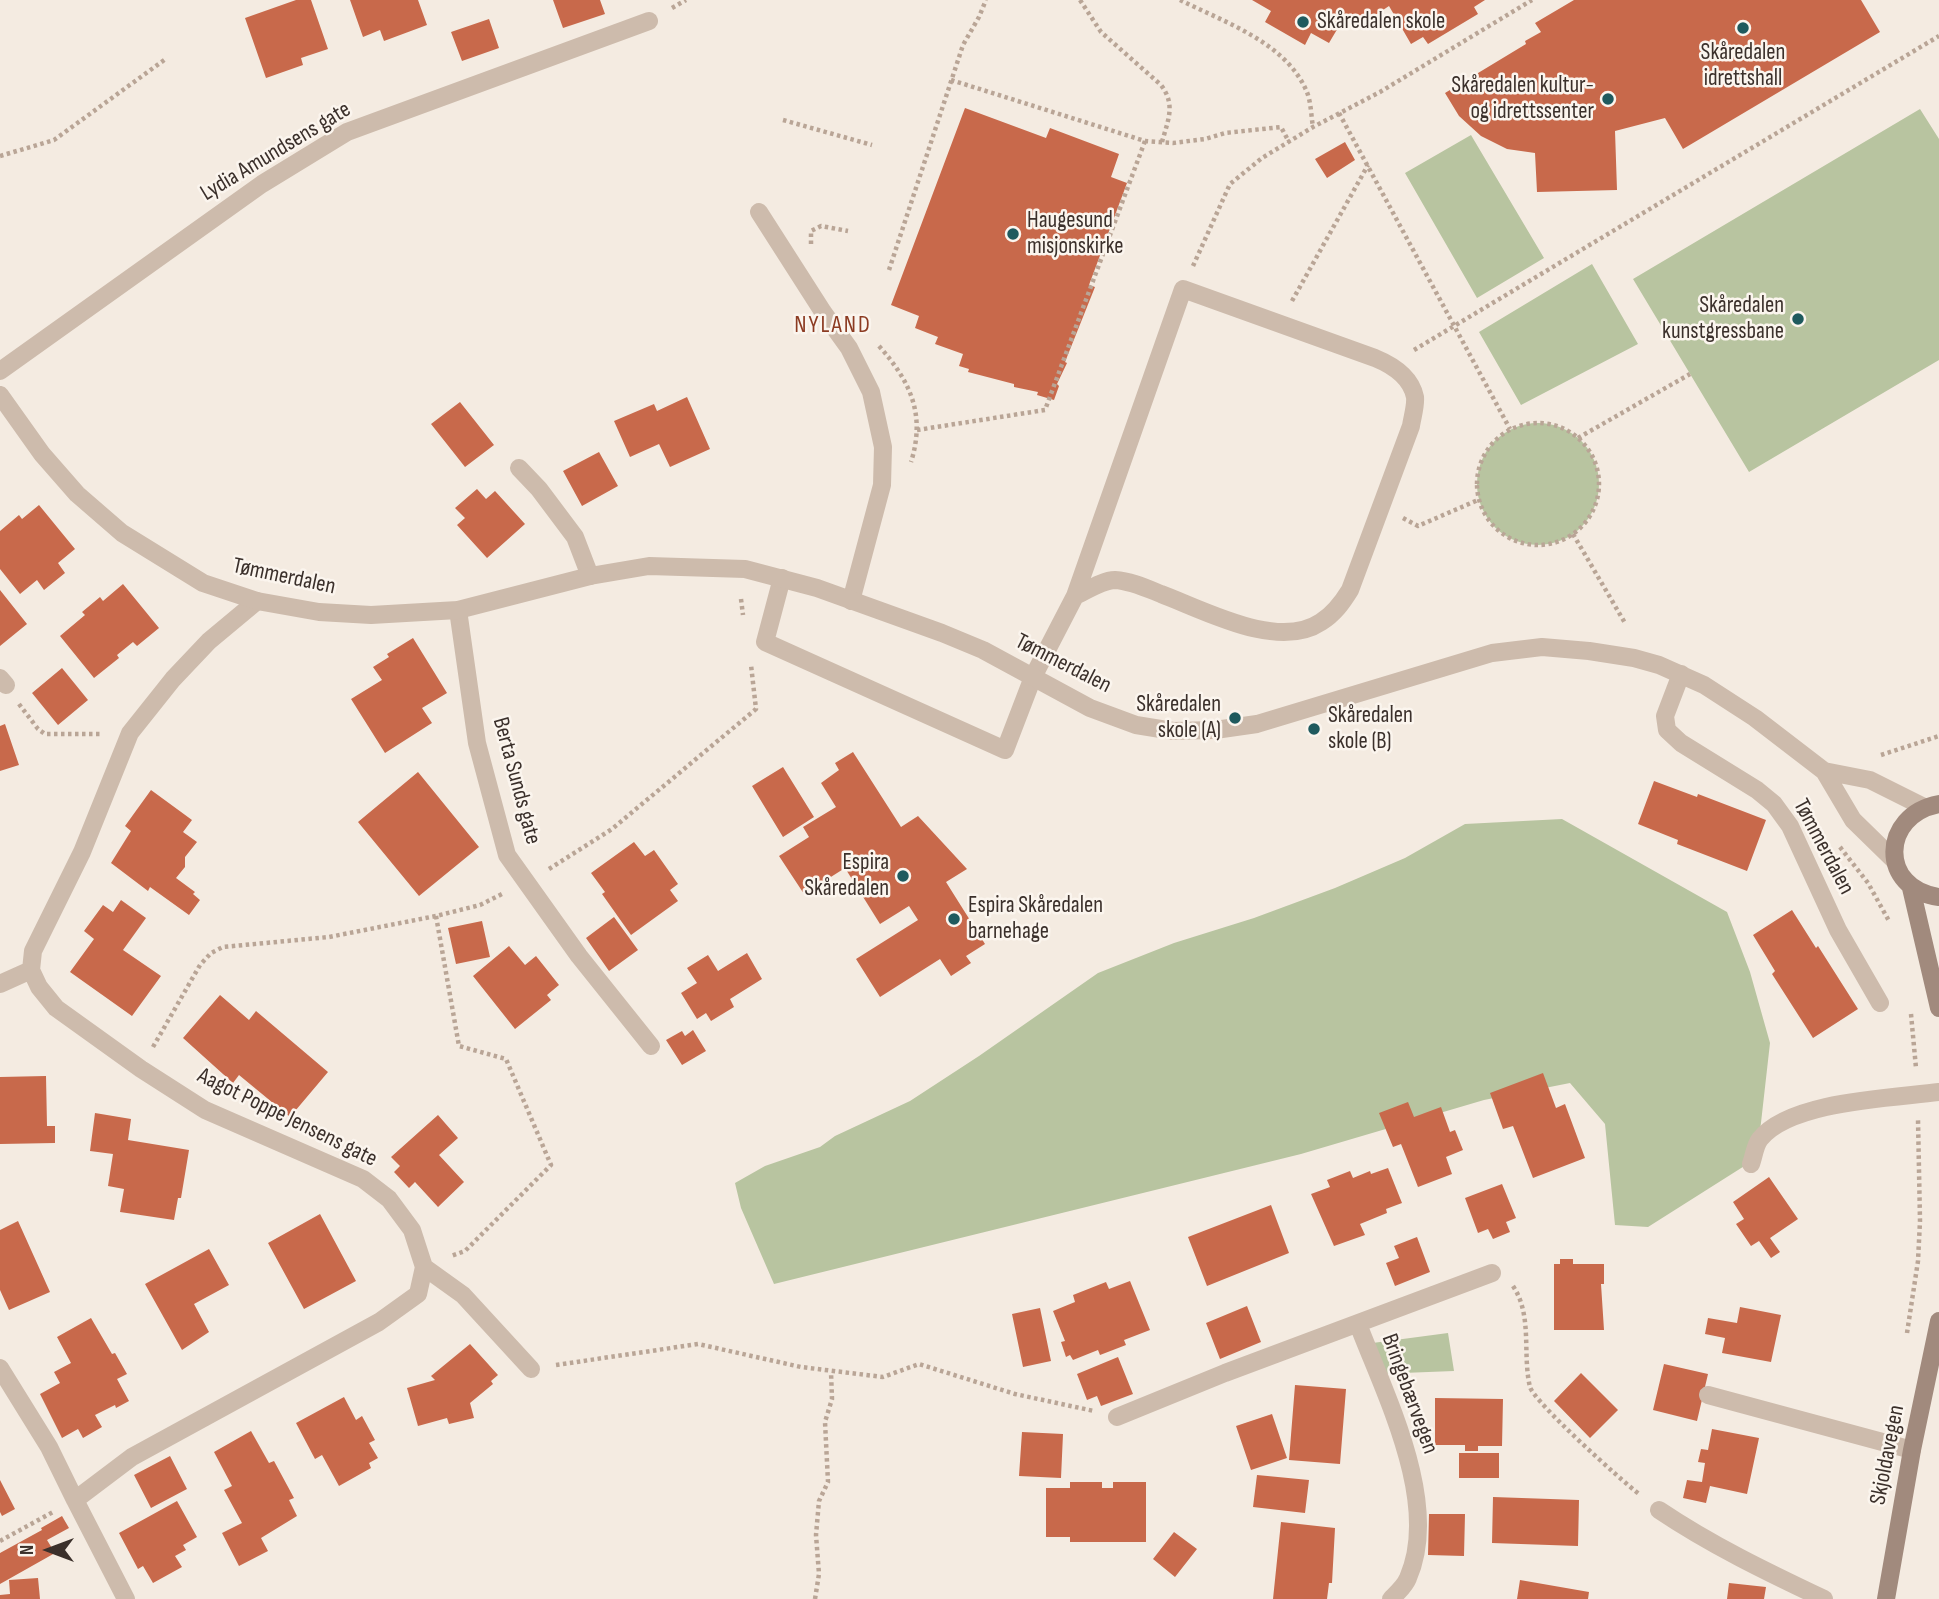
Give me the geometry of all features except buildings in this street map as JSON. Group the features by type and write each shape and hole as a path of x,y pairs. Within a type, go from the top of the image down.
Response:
{"main road":[{"path":"1931,805 1910,815 1899,829 1894,844 1895,861 1900,875 1911,888 1939,897"},
{"path":"1911,888 1939,1008"},
{"name":"Skjoldavegen","path":"1886,1599 1939,1321"}],"street":[{"name":"Lydia Amundsens gate","path":"0,372 262,184 347,132 649,20"},
{"path":"759,212 849,348 871,392 883,447 882,485 851,601"},
{"path":"782,578 765,642 1005,750 1032,677 1075,596 1183,289 1391,364 1405,377 1415,397 1411,426 1350,590 1337,610 1319,624 1298,631 1274,632 1247,626 1135,583 1111,580 1075,596"},
{"name":"Tømmerdalen","path":"0,395 42,454 68,484 122,533 204,583 257,601 319,612 371,615 458,610 590,576 649,566 745,569 817,588 983,650 1090,708 1136,725 1172,731 1215,730 1257,724 1492,653 1542,647 1634,657 1704,685 1755,718 1824,771 1853,820 1895,861"},
{"path":"519,468 539,489 575,537 590,576"},
{"path":"0,984 32,970 33,951 82,852 130,733 173,679 209,641 257,601"},
{"name":"Berta Sunds gate","path":"458,610 477,743 508,855 579,956 651,1046"},
{"name":"Tømmerdalen","path":"1681,674 1665,716 1667,730 1681,743 1757,790 1774,804 1790,826 1838,930 1880,1003"},
{"name":"Tømmerdalen","path":"1824,771 1870,780 1931,805"},
{"name":"Aagot Poppe Jensens gate","path":"32,970 39,987 56,1008 141,1069 205,1110 363,1179 389,1199 412,1230 424,1268"},
{"path":"1751,1164 1758,1141 1769,1130 1813,1108 1939,1093"},
{"path":"75,1500 132,1457 379,1322 418,1294 424,1268 463,1295 531,1369"},
{"name":"Bringebærvegen","path":"1117,1417 1225,1373 1492,1273"},
{"name":"Bringebærvegen","path":"1358,1324 1401,1435 1413,1477 1418,1522 1415,1554 1407,1580 1391,1599"},
{"path":"0,1368 49,1447 127,1599"},
{"path":"1708,1395 1913,1450"},
{"path":"1659,1510 1737,1558 1824,1599"}],"path":[{"path":"888,270 963,45 986,0"},
{"path":"1080,0 1101,33 1161,85 1169,96 1171,110 1162,142"},
{"path":"1180,0 1256,39 1292,65 1307,92 1312,127"},
{"path":"1183,289 1230,184 1262,158 1312,127 1380,92 1532,0"},
{"path":"1391,364 1939,36"},
{"path":"0,156 54,140 167,58"},
{"path":"951,80 1144,141 1172,143 1205,139 1225,133 1280,127 1289,142"},
{"path":"1339,113 1510,429"},
{"path":"783,120 872,145"},
{"path":"916,430 1045,410 1144,141"},
{"path":"1279,324 1368,164"},
{"path":"1578,438 1690,374"},
{"path":"1546,423 1563,428 1578,438 1591,452 1598,469 1596,506 1587,522 1573,534 1556,542 1537,546 1518,542 1500,532 1487,518 1479,500 1478,480 1482,459 1494,443 1510,429 1527,424 1546,423"},
{"path":"1381,505 1418,526 1479,500"},
{"path":"1573,534 1625,624"},
{"path":"3,681 25,713 45,734 130,733"},
{"path":"1881,755 1939,736"},
{"path":"1835,841 1868,883 1890,923"},
{"path":"436,916 459,1045 506,1059 551,1165 465,1251"},
{"path":"1906,1334 1918,1261 1920,1221 1917,1095 1910,1010"},
{"path":"1492,1273 1505,1275 1516,1291 1525,1315 1532,1392 1588,1450 1659,1510"},
{"path":"531,1369 698,1344 831,1372 883,1377 919,1364 1015,1394 1117,1417"},
{"path":"815,1599 819,1574 816,1535 819,1501 828,1482 825,1422 832,1399 831,1372"},
{"path":"0,1541 75,1500"}],"green space":[{"name":"Skåredalen kunstgressbane","path":"1920,109 1939,139 1939,360 1749,472 1633,279"},
{"path":"1471,135 1544,258 1477,298 1405,173"},
{"path":"1592,264 1638,344 1521,405 1479,332"},
{"path":"1538,423 1561,428 1581,441 1594,461 1599,484 1594,507 1581,527 1561,540 1538,545 1515,540 1495,527 1482,507 1477,484 1482,461 1495,441 1515,428"},
{"path":"1562,819 1727,912 1750,972 1770,1043 1757,1158 1648,1227 1615,1225 1605,1124 1570,1083 1484,1100 1301,1154 774,1284 741,1208 735,1183 765,1166 820,1147 835,1136 910,1101 1098,973 1174,943 1254,918 1335,888 1405,858 1465,824"},
{"path":"1448,1333 1454,1371 1377,1374 1365,1344"}],"place":[{"name":"Skåredalen skole","path":"1303,22"},
{"name":"Skåredalen idrettshall","path":"1743,28"},
{"name":"Skåredalen kultur- og idrettssenter","path":"1608,99"},
{"name":"Haugesund misjonskirke","path":"1013,234"},
{"name":"Skåredalen kunstgressbane","path":"1798,319"},
{"name":"Skåredalen skole (A)","path":"1235,718"},
{"name":"Skåredalen skole (B)","path":"1314,729"},
{"name":"Espira Skåredalen","path":"903,876"},
{"name":"Espira Skåredalen barnehage","path":"954,919"}],"district":[{"name":"NYLAND","path":"833,326"}]}
